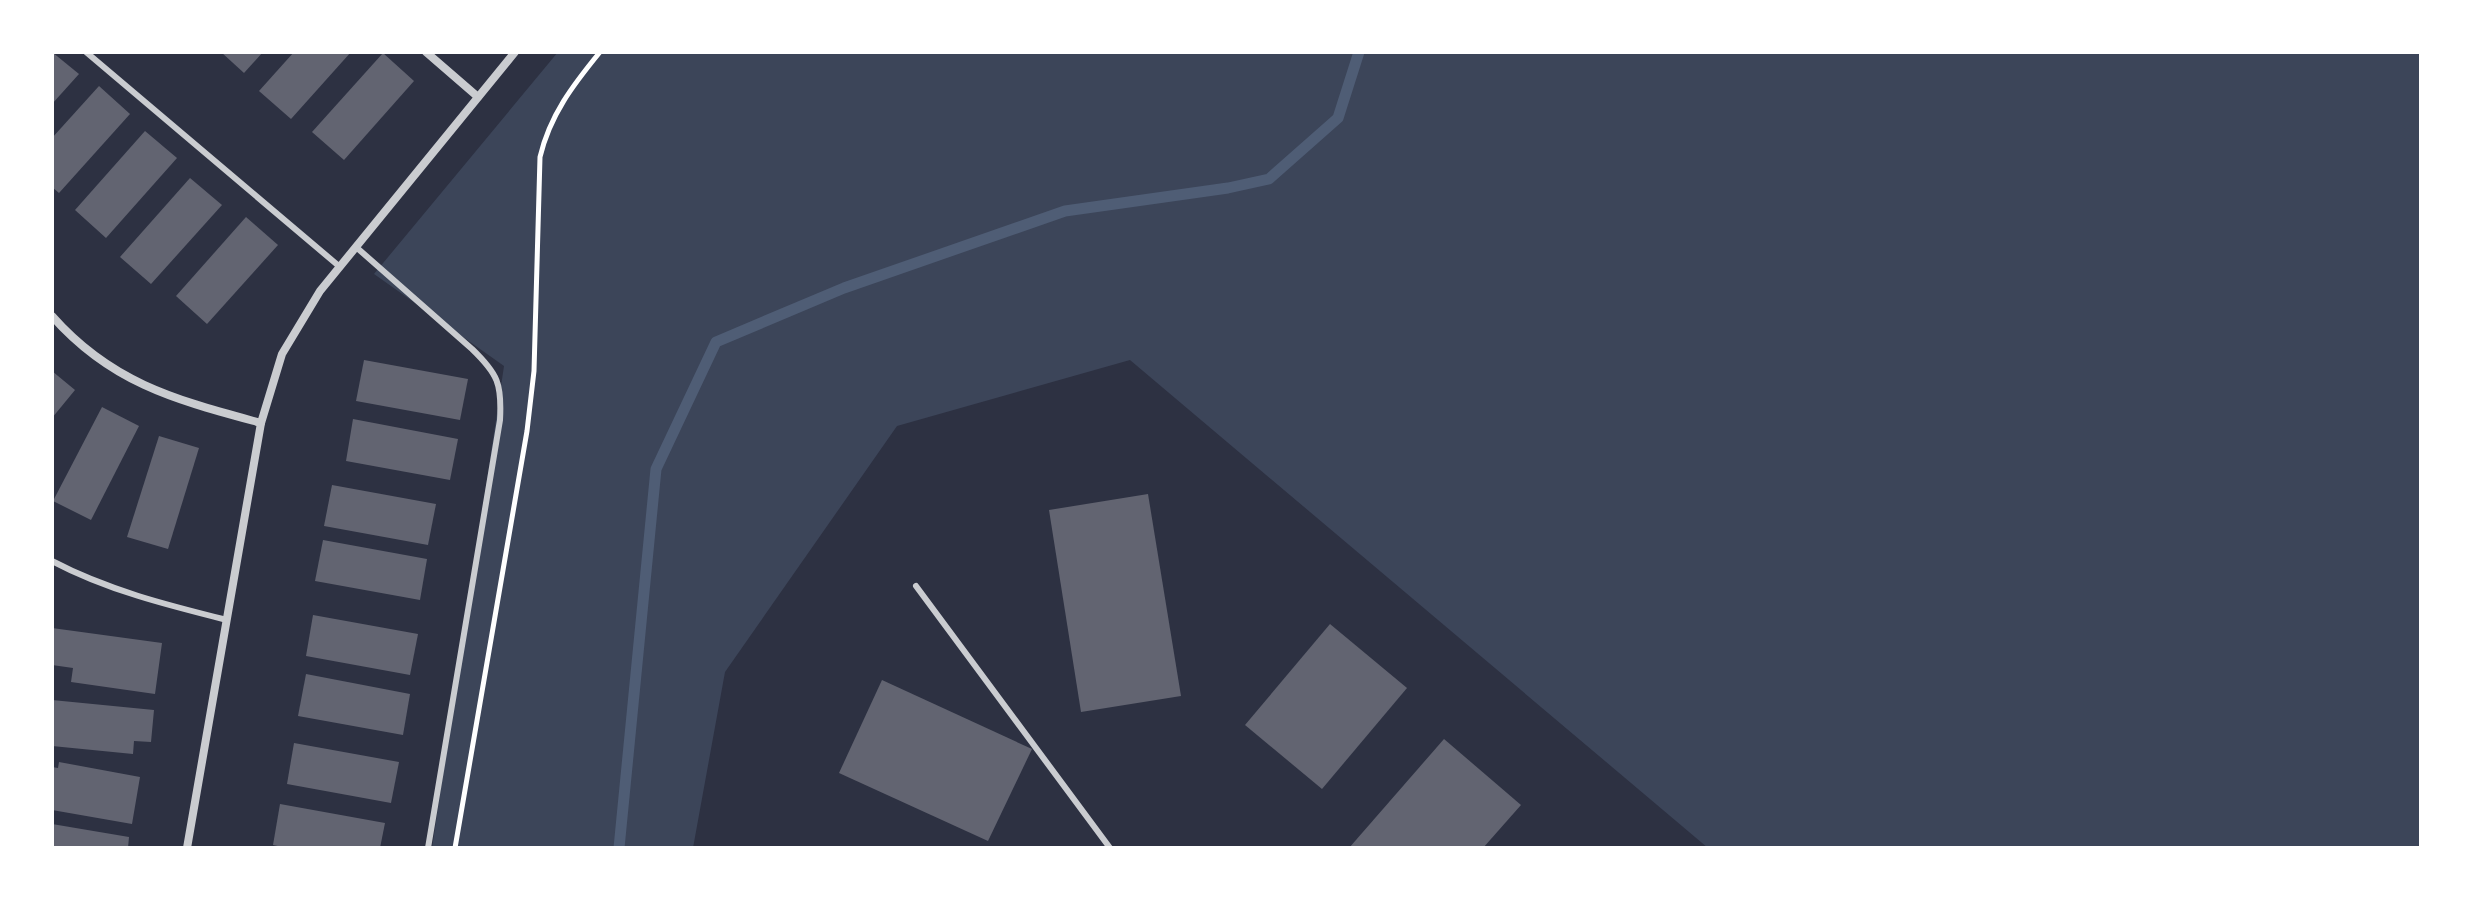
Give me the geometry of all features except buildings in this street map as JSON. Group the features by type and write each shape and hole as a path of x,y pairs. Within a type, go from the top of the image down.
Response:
{"street":[{"path":"426,52 478,97"},
{"path":"187,848 261,423 282,354 306,310 515,52"},
{"path":"52,316 79,345 121,375 176,399 261,423"}],"lane":[{"path":"86,52 340,267"},
{"path":"356,247 472,349 499,382 500,420 428,848"},
{"path":"52,561 149,600 227,620"},
{"path":"916,586 1110,848"}],"shaded area":[{"path":"558,52 2421,52 2421,848 1708,848 1130,360 897,426 725,672 693,848 432,848 504,366 374,274"}],"waterway":[{"path":"619,848 656,469 716,342 844,288 1065,211 1228,188 1269,179 1338,118 1359,52"}]}
